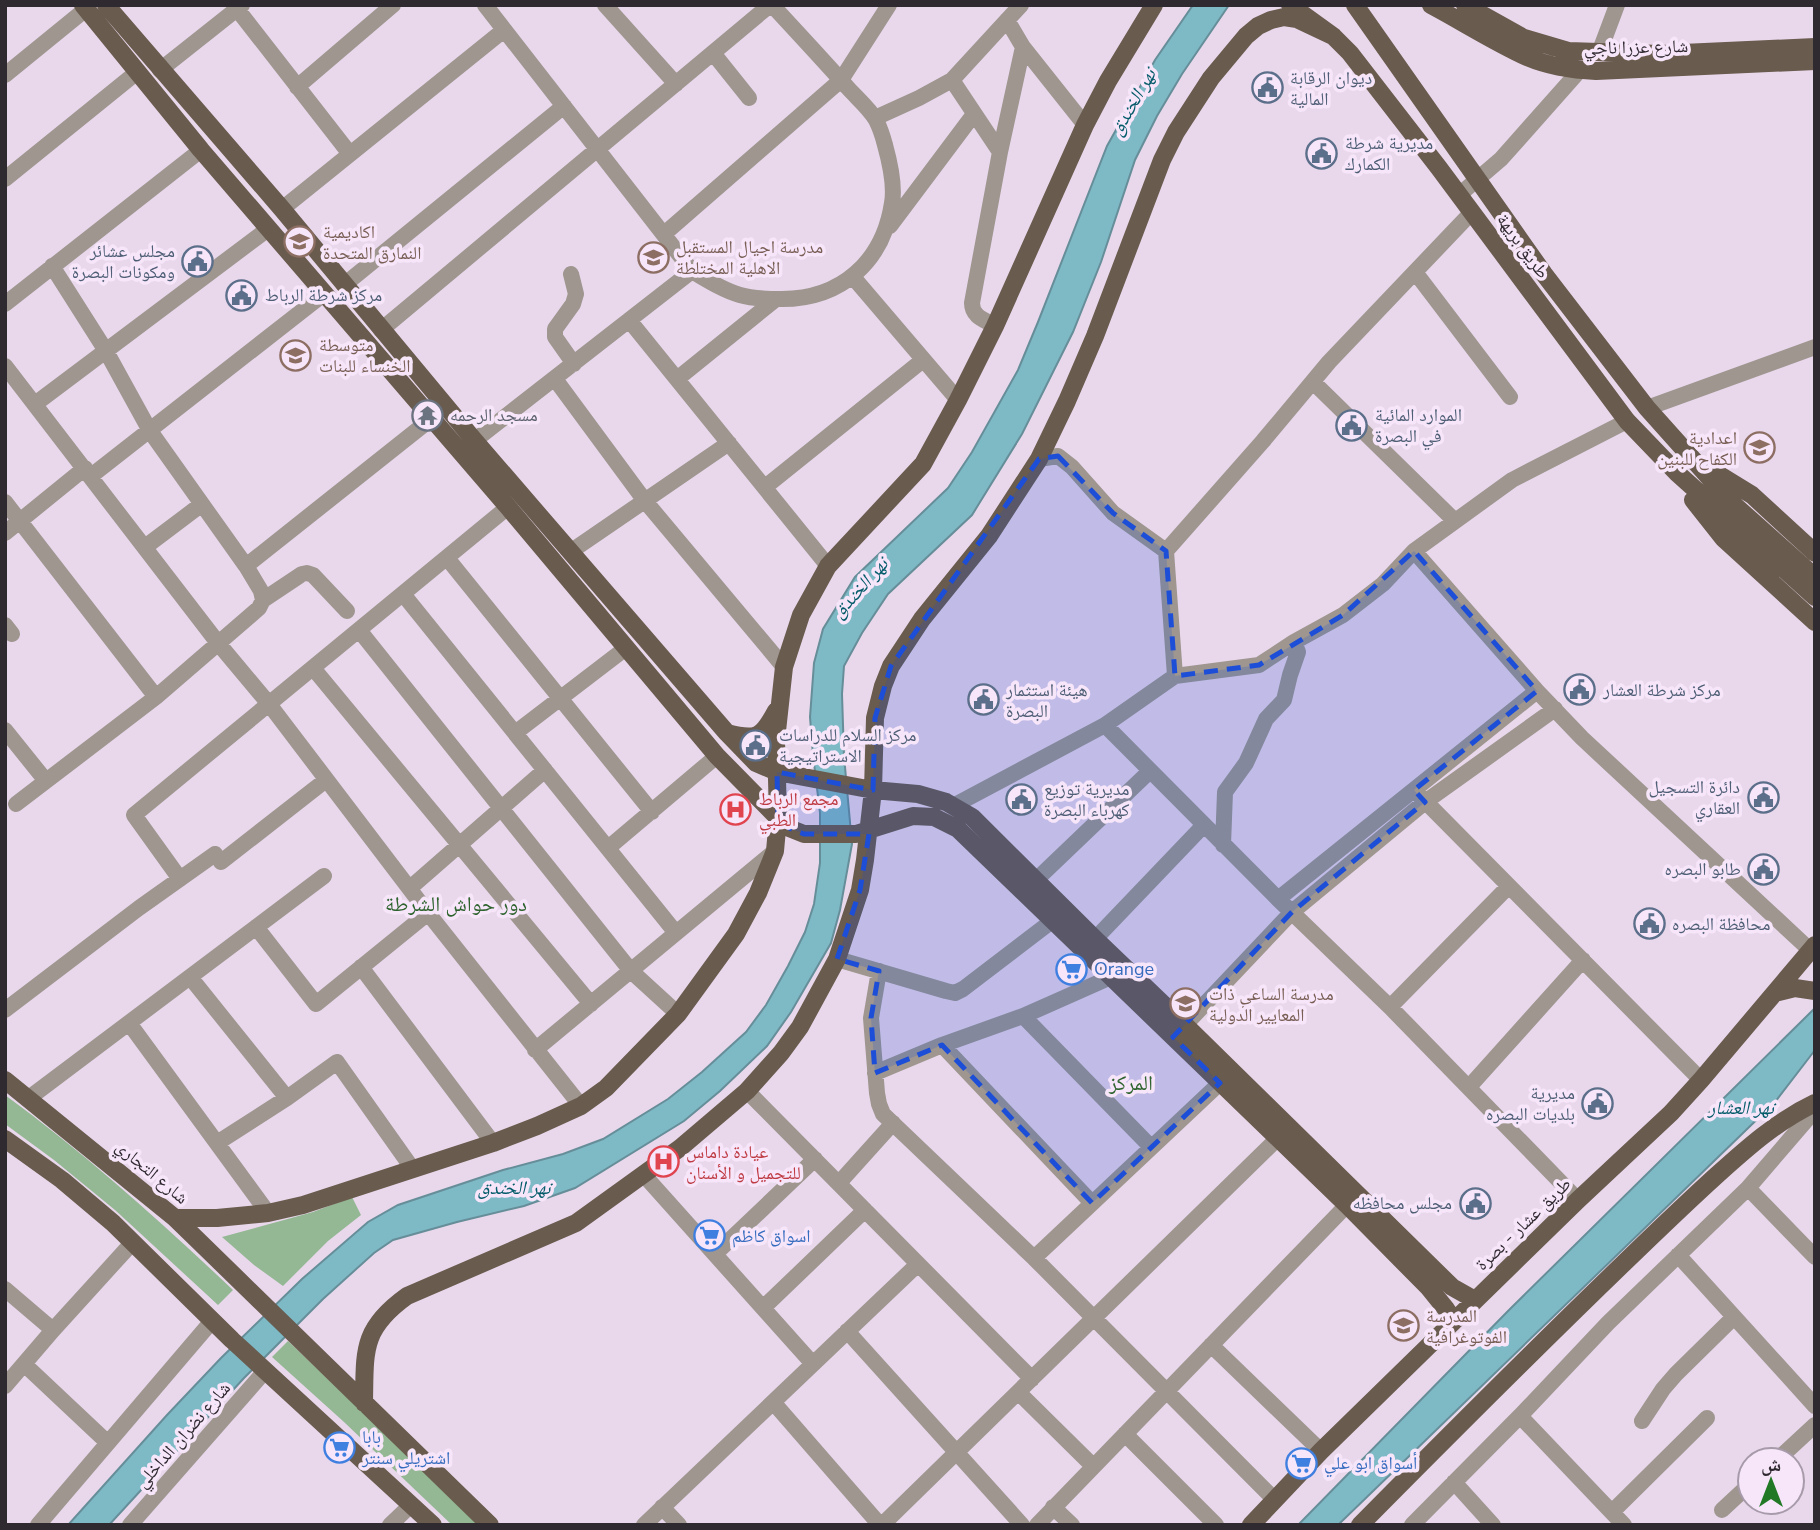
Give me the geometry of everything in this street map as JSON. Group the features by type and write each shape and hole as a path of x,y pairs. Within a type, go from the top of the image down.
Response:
{"main road":[{"path":"106,5 282,209 381,330 467,446 508,508 717,756 778,818 789,828 804,834 862,833 914,816 934,817 958,829 1052,913 1111,977 1179,1031 1452,1287 1475,1300"},
{"path":"175,1218 217,1218 268,1213 303,1205 493,1143 581,1106 607,1088 678,1014 736,934 758,893 775,851 778,818 776,740 784,667 801,615 828,566 923,464 995,326 1085,125 1154,5"},
{"name":"طريق بريهة","path":"1290,5 1333,36 1350,54 1472,212 1627,421 1677,473 1726,508"},
{"name":"طريق بريهة","path":"1355,5 1544,274 1647,408 1691,458 1726,508"},
{"name":"شارع عزرا ناجي","path":"1431,5 1528,57 1580,70 1815,61"},
{"path":"85,7 136,73 432,419 467,446 570,552 757,764 797,776 873,790 918,794 946,802 972,817 1036,880 1052,913 1095,939 1179,1031 1220,1083 1429,1288 1454,1321"},
{"name":"شارع عزرا ناجي","path":"1474,8 1535,42 1568,51 1661,54 1815,47"},
{"path":"490,1525 365,1403 365,1353 376,1325 389,1308 407,1296 576,1223 680,1149 747,1091 781,1053 800,1027 837,959 860,890 862,833 873,790 875,718 891,666 922,619 989,536 1039,459 1095,336 1162,160 1176,132 1212,78 1245,36 1258,26 1284,17 1297,19 1333,36"},
{"path":"197,145 209,127"},
{"path":"1691,458 1752,495 1815,553"},
{"path":"1677,473 1685,491 1723,538 1815,622"},
{"path":"1726,508 1815,577"},
{"path":"1726,508 1815,597"},
{"path":"727,733 752,737 764,732 780,705"},
{"name":"طريق عشار - بصرة","path":"1258,1521 1321,1451 1671,1113 1813,948"},
{"path":"1775,993 1796,988 1815,991"},
{"name":"شارع التجاري","path":"5,1080 175,1218 365,1403"},
{"path":"1360,1525 1678,1211 1778,1123 1815,1103"},
{"path":"5,1139 62,1180 113,1223 232,1340 433,1525"}],"street":[{"path":"297,87 393,5"},
{"path":"485,5 692,271 739,295 776,299 808,297 832,289 853,277 870,258 884,234 974,114"},
{"path":"606,5 676,84"},
{"path":"381,330 771,5 875,118 891,173 892,202 884,234"},
{"path":"664,234 841,80 889,5"},
{"path":"875,118 951,80 1021,5"},
{"path":"1599,53 1617,5"},
{"path":"5,75 85,7"},
{"path":"160,69 239,7 350,154"},
{"path":"1007,20 1023,47 1085,125"},
{"path":"282,209 505,30"},
{"path":"995,326 975,315 972,307 1000,152 1023,47"},
{"path":"713,53 749,98"},
{"path":"1459,195 1501,159 1580,70"},
{"path":"5,179 136,73"},
{"path":"951,80 1000,152"},
{"path":"344,285 564,106"},
{"path":"5,304 197,145"},
{"path":"1175,676 1166,551 1312,382 1472,212"},
{"path":"35,404 268,229"},
{"path":"52,267 106,351 150,431 246,566 263,600"},
{"path":"467,446 692,271"},
{"path":"1415,272 1510,397"},
{"path":"571,274 576,295 573,304 555,329 555,337 574,364"},
{"path":"853,277 958,400"},
{"path":"5,533 88,472 150,431 324,293"},
{"path":"677,380 776,299"},
{"path":"629,320 828,566"},
{"path":"1647,408 1815,347"},
{"path":"765,487 923,360"},
{"path":"5,366 428,913 581,1106"},
{"path":"555,379 645,501 784,667"},
{"path":"1312,382 1455,521"},
{"path":"246,566 432,419"},
{"path":"953,806 1105,726 1175,676 1259,665 1343,615 1383,584 1414,551 1512,480 1627,421"},
{"path":"570,552 729,443"},
{"path":"1039,459 1058,456 1072,467 1113,513 1166,551"},
{"path":"5,502 156,697"},
{"path":"145,547 202,504"},
{"path":"180,879 134,815 508,508"},
{"path":"1414,551 1537,691 1592,748 1813,948"},
{"path":"447,558 652,812"},
{"path":"16,804 156,697 259,608 263,600 302,574 313,575 347,611"},
{"path":"403,594 676,933"},
{"path":"359,630 631,971 678,1014"},
{"path":"1223,845 1226,792 1246,763 1266,719 1283,700 1298,652 1294,642"},
{"path":"515,733 626,649"},
{"path":"313,668 591,1003"},
{"path":"1179,1031 1292,912 1537,691"},
{"path":"1278,900 1420,796 1555,709"},
{"path":"1105,726 1278,900 1390,1007 1578,1200"},
{"path":"5,730 46,781"},
{"path":"608,848 717,756"},
{"path":"411,888 545,770"},
{"path":"1036,880 1150,771"},
{"path":"5,1010 180,879 218,858 326,780"},
{"path":"1420,796 1701,1080"},
{"path":"1095,939 1204,825"},
{"path":"536,1050 775,851"},
{"path":"29,1098 324,876"},
{"path":"1390,1007 1509,886"},
{"path":"256,927 316,1004 428,913"},
{"path":"837,959 955,993 1052,913"},
{"path":"1469,1087 1583,960"},
{"path":"361,967 493,1143"},
{"path":"878,971 871,1018 874,1073 883,1114 1094,1317 1275,1500"},
{"path":"190,977 287,1098"},
{"path":"874,1073 1023,1016 1111,977"},
{"path":"1023,1016 1152,1147"},
{"path":"129,1023 268,1213"},
{"path":"942,1045 1092,1203"},
{"path":"217,1143 337,1062 412,1168"},
{"path":"1034,1258 1220,1083"},
{"path":"747,1091 1032,1379"},
{"path":"1412,1525 1608,1323 1748,1188 1815,1110"},
{"path":"839,1183 893,1123"},
{"path":"773,1402 881,1525 1278,1138"},
{"path":"715,1254 815,1159"},
{"path":"643,1174 813,1364"},
{"path":"1748,1188 1815,1257"},
{"path":"1037,1525 1347,1205"},
{"path":"762,1308 865,1210"},
{"path":"5,1386 133,1242"},
{"path":"1678,1255 1815,1406"},
{"path":"644,1525 918,1264"},
{"path":"5,1289 53,1330"},
{"path":"1642,1421 1676,1374 1734,1317"},
{"path":"38,1525 212,1321"},
{"path":"847,1331 1022,1525"},
{"path":"1210,1345 1321,1451"},
{"path":"24,1364 108,1443"},
{"name":"شارع نضران الداخلي","path":"130,1525 265,1371"},
{"path":"1018,1392 1093,1466"},
{"path":"1520,1416 1624,1525"},
{"path":"1612,1512 1707,1418"},
{"path":"1792,1446 1815,1425"},
{"path":"1125,1434 1216,1525"},
{"path":"1454,1482 1493,1525"},
{"path":"1722,1510 1736,1497"},
{"path":"390,1525 411,1505"},
{"path":"662,1507 678,1525"},
{"path":"1054,1507 1072,1525"}],"highlighted area":[{"path":"1058,456 1113,513 1166,551 1175,676 1259,665 1343,615 1414,551 1537,691 1414,790 1425,802 1292,912 1173,1037 1220,1083 1092,1203 942,1045 875,1073 871,1018 879,971 837,959 860,890 869,834 804,834 789,828 778,818 777,772 873,790 875,718 891,666 1039,459"}],"green space":[{"path":"5,1095 122,1189 233,1290 218,1305 115,1210 5,1124"},
{"path":"352,1197 361,1215 328,1241 283,1286 222,1237 313,1212"},
{"path":"288,1341 482,1525 452,1525 272,1357"}],"water":[{"name":"نهر الخندق","path":"1193,5 1229,5 1182,74 1135,160 1101,262 1073,332 1022,434 972,515 888,594 844,666 844,756 852,844 840,910 831,943 791,1012 767,1046 684,1121 575,1188 524,1206 393,1240 374,1253 323,1299 244,1378 109,1525 68,1525 221,1358 302,1279 368,1222 398,1205 603,1139 668,1099 702,1072 746,1032 766,1005 805,932 814,904 820,863 820,813 810,717 814,663 823,629 855,577 948,488 972,452 1018,370 1107,146 1155,60"},
{"name":"نهر العشار","path":"1815,1008 1815,1050 1775,1102 1338,1525 1298,1525 1509,1310"}],"place":[{"name":"ديوان الرقابة المالية","path":"1267,88"},
{"name":"مديرية شرطة الكمارك","path":"1322,153"},
{"name":"اكاديمية النمارق المتحدة","path":"300,242"},
{"name":"مدرسة اجيال المستقبل الاهلية المختلطة","path":"653,257"},
{"name":"مجلس عشائر ومكونات البصرة","path":"198,261"},
{"name":"مركز شرطة الرباط","path":"242,295"},
{"name":"متوسطة الخنساء للبنات","path":"296,355"},
{"name":"مسجد الرحمه","path":"427,415"},
{"name":"الموارد المائية في البصرة","path":"1352,425"},
{"name":"اعدادية الكفاح للبنين","path":"1760,448"},
{"name":"مركز شرطة العشار","path":"1580,690"},
{"name":"هيئة استثمار البصرة","path":"983,700"},
{"name":"مركز السلام للدراسات الاستراتيجية","path":"756,745"},
{"name":"دائرة التسجيل العقاري","path":"1763,797"},
{"name":"مديرية توزيع كهرباء البصرة","path":"1021,799"},
{"name":"مجمع الرباط الطبي","path":"736,809"},
{"name":"طابو البصره","path":"1764,869"},
{"name":"محافظة البصره","path":"1649,924"},
{"name":"Orange","path":"1071,969"},
{"name":"مدرسة الساعي ذات المعايير الدولية","path":"1186,1004"},
{"name":"مديرية بلديات البصره","path":"1598,1103"},
{"name":"عيادة داماس للتجميل و الأسنان","path":"663,1162"},
{"name":"مجلس محافظه","path":"1475,1203"},
{"name":"اسواق كاظم","path":"709,1236"},
{"name":"المدرسة الفوتوغرافية","path":"1403,1326"},
{"name":"بابا اشتريلي سنتر","path":"339,1447"},
{"name":"أسواق ابو علي","path":"1301,1463"}],"district":[{"name":"دور حواش الشرطة","path":"456,904"},
{"name":"المركز","path":"1131,1083"}]}
